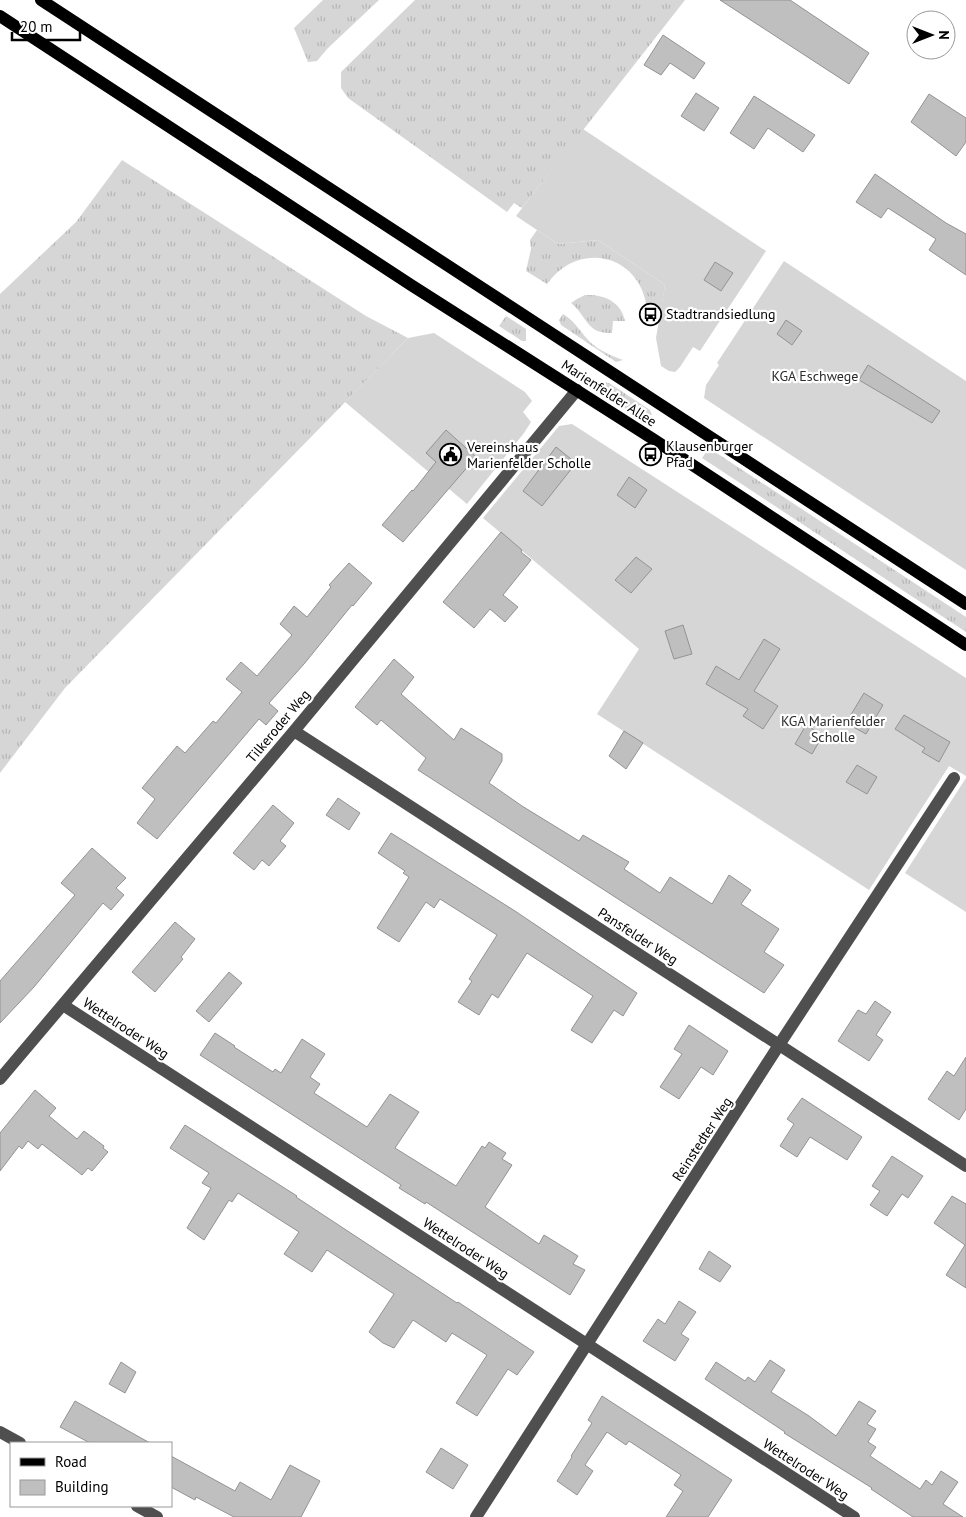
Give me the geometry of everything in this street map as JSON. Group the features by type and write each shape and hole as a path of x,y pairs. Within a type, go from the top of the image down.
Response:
{"main road":[{"name":"Marienfelder Allee","path":"41,0 966,604"},
{"name":"Marienfelder Allee","path":"0,16 966,645"}],"street":[{"name":"Tilkeroder Weg","path":"0,1079 294,731 577,390"},
{"name":"Pansfelder Weg","path":"294,731 966,1166"},
{"name":"Reinstedter Weg","path":"476,1517 779,1045 954,778"},
{"name":"Wettelroder Weg","path":"62,1005 854,1517"},
{"path":"0,1432 18,1442"},
{"path":"139,1507 157,1517"}],"green space":[{"path":"323,0 379,0 327,49 317,61 308,62 294,28"},
{"path":"415,0 685,0 522,208 514,203 507,212 348,98 341,88 341,72"},
{"path":"583,129 766,251 700,351 693,347 675,372 661,366 656,338 665,285 598,240 558,244 516,216"},
{"path":"122,160 366,316 408,338 65,688 0,773 0,294 76,222"},
{"path":"537,230 558,244 598,240 665,285 661,311 647,311 643,292 634,277 622,266 608,260 592,258 576,261 561,270 547,284 526,271 531,249 530,240"},
{"name":"KGA Eschwege","path":"784,261 966,381 966,570 704,398 706,385 719,365 717,363"},
{"path":"585,295 598,296 610,300 620,308 625,321 613,321 612,333 603,333 592,328 571,303"},
{"path":"563,314 595,346 623,360 616,362 561,325 559,320"},
{"path":"506,316 526,329 526,341 522,341 499,326"},
{"path":"434,333 525,392 532,401 523,412 531,422 467,504 345,402 408,338"},
{"path":"597,381 609,383 650,410 652,415 637,414 630,411 595,388 593,384"},
{"name":"KGA Marienfelder Scholle","path":"572,424 966,678 966,776 949,766 869,890 597,714 639,649 483,518 559,426"},
{"path":"709,448 966,617 966,632 702,458"},
{"path":"966,778 966,912 905,873"}],"building":[{"path":"720,0 790,0 869,53 849,84"},
{"path":"663,35 705,63 694,79 670,63 661,75 644,65"},
{"path":"696,93 719,108 704,131 681,116"},
{"path":"929,94 966,118 966,142 956,156 911,122"},
{"path":"754,96 815,135 803,152 768,128 754,149 730,133"},
{"path":"875,174 946,223 966,234 966,275 929,250 936,239 888,208 881,218 856,202"},
{"path":"715,262 733,273 721,291 704,280"},
{"path":"786,320 802,331 792,345 777,334"},
{"path":"868,365 940,411 932,423 859,380"},
{"path":"446,430 476,457 403,542 382,525 436,462 426,453"},
{"path":"556,447 576,463 542,506 523,491"},
{"path":"629,477 647,490 635,508 617,495"},
{"path":"501,532 531,560 503,595 518,607 505,622 490,609 474,628 443,602"},
{"path":"636,557 652,569 631,593 615,580"},
{"path":"349,563 372,583 269,703 278,711 266,725 259,719 157,839 137,823 155,799 142,788 177,746 185,753 213,721 216,723 242,692 226,679 241,662 257,676 292,635 280,624 294,606 307,617 331,587 329,585"},
{"path":"683,625 692,654 674,659 665,631"},
{"path":"764,639 780,649 754,691 778,706 763,729 743,716 748,709 706,684 716,666 739,680"},
{"path":"394,659 414,677 401,694 454,740 461,728 502,754 502,761 489,783 522,806 579,841 583,835 629,862 624,869 660,893 670,877 712,904 729,875 751,890 741,904 779,929 764,952 784,965 764,993 418,770 426,758 381,720 377,725 355,707"},
{"path":"864,693 883,705 866,734 846,723"},
{"path":"904,715 950,742 939,762 922,752 925,748 895,729"},
{"path":"806,725 823,735 812,754 795,744"},
{"path":"624,731 643,743 626,769 609,756"},
{"path":"857,765 877,777 867,794 846,782"},
{"path":"338,798 360,813 349,830 326,815"},
{"path":"273,805 294,823 280,841 286,846 269,866 262,860 254,870 233,853"},
{"path":"391,833 515,911 637,993 623,1016 614,1010 592,1043 571,1030 593,996 527,953 498,998 492,994 479,1015 458,1002 472,981 469,979 497,935 440,899 434,908 426,902 399,942 377,928 409,877 403,873 405,871 378,853"},
{"path":"92,848 126,878 116,888 124,895 111,910 103,903 34,987 0,1023 0,981 75,895 61,883"},
{"path":"175,922 195,939 181,957 183,959 155,992 132,972"},
{"path":"229,972 242,983 209,1022 196,1011"},
{"path":"875,1001 891,1012 876,1035 883,1040 869,1061 838,1041 858,1010 866,1014"},
{"path":"689,1025 728,1051 713,1075 701,1067 679,1099 660,1087 682,1054 674,1049"},
{"path":"215,1033 273,1072 275,1069 281,1073 302,1039 325,1054 310,1077 320,1084 314,1093 367,1127 390,1094 419,1112 395,1148 456,1186 482,1146 485,1148 489,1142 506,1153 502,1159 512,1165 485,1207 539,1244 544,1235 578,1256 573,1264 585,1270 570,1295 426,1202 425,1204 399,1188 401,1185 200,1055"},
{"path":"966,1057 966,1109 959,1120 928,1099 947,1071 954,1076"},
{"path":"35,1090 56,1108 49,1116 77,1139 84,1131 104,1146 103,1148 108,1152 92,1171 88,1168 82,1175 42,1144 38,1149 28,1141 22,1149 19,1146 0,1171 0,1133"},
{"path":"802,1098 862,1137 847,1160 810,1137 797,1157 780,1146 794,1124 787,1119"},
{"path":"185,1125 297,1196 534,1352 517,1375 508,1369 477,1416 456,1403 487,1355 452,1333 446,1342 413,1320 394,1348 383,1343 369,1332 394,1294 327,1250 312,1272 284,1254 299,1232 238,1193 232,1202 229,1200 204,1240 187,1228 211,1188 202,1183 209,1173 170,1148"},
{"path":"892,1156 923,1176 908,1198 902,1194 887,1216 870,1205 880,1191 872,1186"},
{"path":"952,1196 966,1204 966,1288 946,1275 965,1245 934,1223"},
{"path":"709,1251 731,1266 720,1282 699,1269"},
{"path":"679,1301 696,1312 681,1334 689,1339 675,1361 643,1341 658,1319 665,1324"},
{"path":"770,1360 785,1370 771,1392 836,1436 859,1401 876,1411 867,1424 876,1429 868,1442 876,1447 870,1456 920,1489 926,1480 932,1485 941,1471 958,1482 943,1504 963,1517 913,1517 705,1379 716,1362 745,1381 748,1377 755,1382"},
{"path":"121,1362 136,1372 125,1393 109,1384"},
{"path":"602,1396 732,1480 708,1517 666,1517 683,1491 674,1485 681,1475 629,1441 626,1445 607,1432 585,1465 593,1471 577,1495 557,1481 592,1423 588,1420"},
{"path":"75,1401 148,1442 88,1442 60,1427"},
{"path":"441,1448 468,1465 453,1489 426,1472"},
{"path":"172,1457 235,1491 240,1482 271,1500 290,1465 320,1481 301,1517 234,1517 196,1497 195,1500 172,1488"}],"place":[{"name":"Stadtrandsiedlung","path":"650,314"},
{"name":"Klausenburger Pfad","path":"650,454"},
{"name":"Vereinshaus Marienfelder Scholle","path":"451,455"}]}
